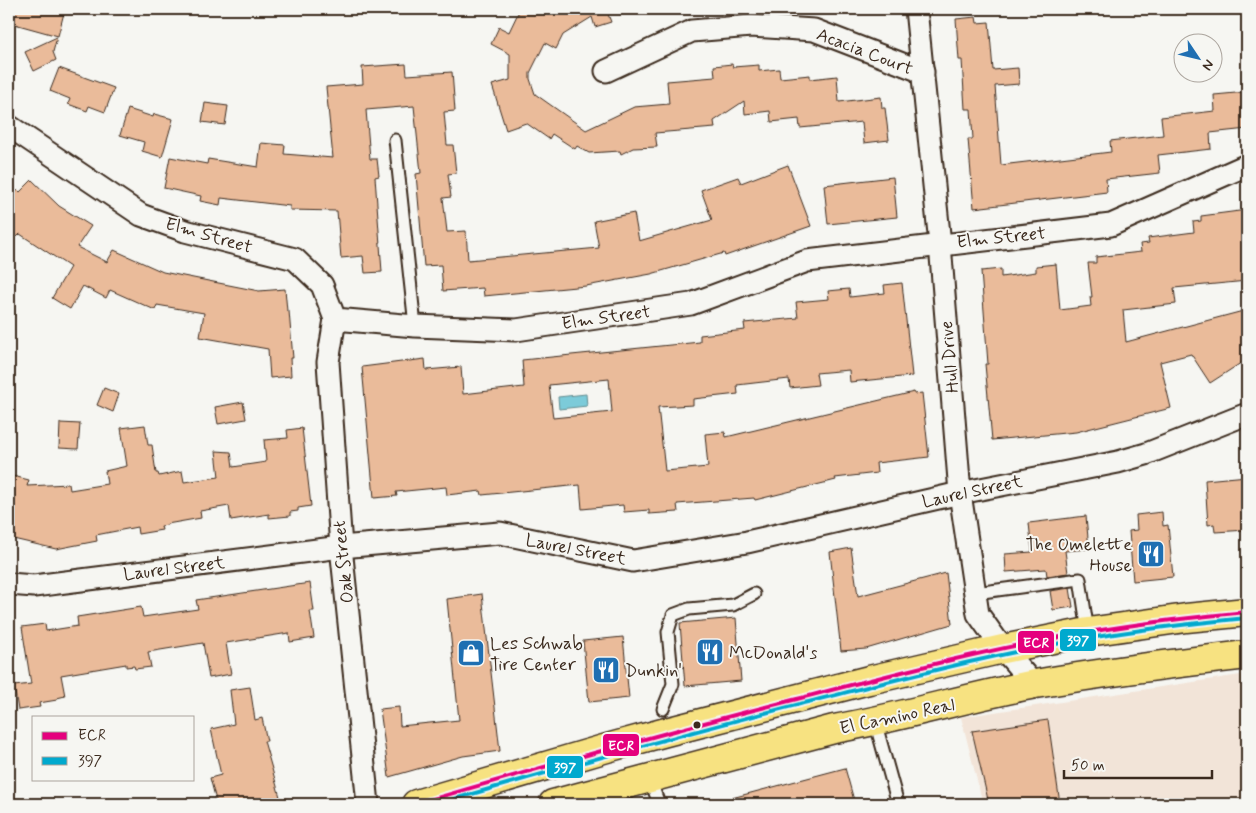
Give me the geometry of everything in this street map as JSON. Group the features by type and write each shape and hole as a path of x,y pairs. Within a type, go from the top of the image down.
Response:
{"main road":[{"path":"416,804 632,741 869,680 1003,649 1088,632 1186,618 1247,612"},
{"name":"El Camino Real","path":"553,804 834,729 875,722 1034,685 1138,668 1247,655"}],"street":[{"name":"Hull Drive","path":"916,9 940,244 960,493 978,614 1003,649 1034,685"},
{"name":"Acacia Court","path":"606,71 692,31 751,26 814,30 923,72"},
{"name":"Elm Street","path":"9,126 141,215 185,231 295,259 322,285 336,319 415,326 516,330 692,304 807,261 1111,225 1247,165"},
{"name":"Oak Street","path":"336,319 328,362 341,547 368,804"},
{"name":"Laurel Street","path":"9,584 34,586 341,547 500,533 633,561 746,542 960,493 1118,462 1146,454 1247,414"}],"lane":[{"path":"395,140 415,326"},
{"path":"975,593 1080,580 1088,632"},
{"path":"663,709 673,684 668,632 674,615 689,609 733,605 754,594"},
{"path":"875,722 898,804"},
{"path":"650,779 660,804"}],"shaded area":[{"path":"1247,674 1247,804 983,804 961,717"}],"water":[{"path":"586,394 587,406 559,409 558,397"}],"building":[{"path":"15,9 65,9 58,36 11,23"},
{"path":"520,9 606,9 611,22 595,27 592,17 563,35 556,49 545,43 530,73 535,94 586,130 634,107 669,104 667,81 715,77 714,66 732,64 733,67 759,65 759,71 779,69 780,78 810,75 810,79 837,76 839,102 881,97 882,108 885,108 889,140 864,143 862,122 800,128 799,119 771,122 770,111 745,114 744,101 714,121 715,128 655,133 657,147 633,148 621,154 620,151 589,153 577,146 575,149 552,134 549,139 526,123 506,130 492,85 510,80 510,54 491,44 499,27 509,32"},
{"path":"976,17 977,23 989,22 993,70 1018,68 1019,84 995,86 1001,165 1111,152 1110,141 1163,135 1161,117 1215,111 1214,95 1247,92 1247,129 1210,133 1211,149 1158,155 1160,173 1106,179 1107,192 974,208 968,139 973,139 971,109 965,109 962,60 959,60 956,19"},
{"path":"57,37 53,52 56,60 34,71 25,52"},
{"path":"406,64 407,75 452,72 455,111 444,112 447,145 453,145 456,173 448,174 451,197 443,198 447,232 466,231 468,260 599,248 594,221 634,213 639,241 712,220 701,190 738,177 741,183 788,165 811,226 725,256 724,253 651,274 586,286 484,296 483,288 443,291 441,265 424,266 416,174 421,173 414,106 366,110 370,159 377,159 379,176 375,177 382,272 365,273 363,256 341,258 337,211 290,210 290,206 221,198 220,205 200,201 201,196 164,188 170,157 207,164 208,159 258,167 261,143 285,145 284,154 333,158 326,87 363,84 362,67"},
{"path":"59,68 114,88 105,112 89,106 87,111 68,104 70,99 50,91"},
{"path":"205,103 228,106 225,125 202,122"},
{"path":"128,109 153,117 154,114 173,119 162,157 142,151 144,142 120,135"},
{"path":"893,177 897,217 828,224 824,185"},
{"path":"32,180 59,206 91,226 77,247 107,262 114,250 163,272 259,291 285,289 293,358 290,358 291,376 270,378 268,349 200,337 204,313 157,305 155,310 110,290 106,298 83,286 70,309 52,298 70,267 20,234 17,237 9,230 9,200 18,190 20,192"},
{"path":"1247,210 1247,281 1174,288 1176,304 1123,310 1126,342 1247,310 1247,359 1210,383 1191,354 1160,362 1171,408 1076,432 992,440 985,364 988,364 981,271 1001,269 1001,277 1036,272 1036,266 1056,264 1060,310 1091,306 1090,297 1092,297 1088,263 1096,263 1096,257 1141,252 1140,244 1149,243 1148,238 1194,232 1193,222 1201,221 1201,216"},
{"path":"902,283 912,376 850,382 849,370 816,373 818,385 790,388 789,379 737,385 738,394 693,399 693,405 658,407 665,471 708,467 705,434 725,432 726,437 914,392 914,394 922,393 929,457 876,463 877,473 835,478 836,480 755,500 754,498 677,504 678,512 649,514 649,510 624,512 623,505 582,509 580,485 482,495 481,491 447,495 446,487 396,492 397,496 374,498 362,367 425,359 426,370 461,367 463,394 524,387 522,360 700,342 700,335 745,330 744,323 798,318 796,302 829,299 828,291 849,289 850,297 885,293 884,285","holes":["609,379 612,412 553,418 549,385"]},
{"path":"104,388 119,394 113,412 97,405"},
{"path":"243,402 246,419 218,424 215,407"},
{"path":"60,423 80,424 78,449 59,448"},
{"path":"145,425 148,445 152,445 156,473 159,476 182,471 184,482 219,477 216,451 231,452 233,467 266,462 264,440 288,438 287,430 302,428 311,506 298,508 298,511 290,512 290,516 269,518 269,514 231,520 229,506 200,511 201,518 167,524 161,526 162,530 138,534 137,527 96,535 97,541 56,549 9,538 9,475 29,480 27,486 69,484 70,490 107,484 105,471 127,466 121,428"},
{"path":"1247,476 1247,530 1215,532 1214,524 1208,525 1205,480"},
{"name":"The Omelette House","path":"1162,512 1163,526 1168,525 1173,577 1133,581 1129,531 1137,530 1136,515"},
{"path":"1086,516 1089,549 1065,551 1068,573 1047,576 1046,569 1006,572 1005,554 1032,552 1029,523"},
{"path":"851,548 858,596 946,573 952,624 866,649 841,651 830,552"},
{"path":"310,583 314,611 310,611 314,638 290,642 289,633 226,643 231,674 209,678 203,643 148,652 151,667 135,669 134,666 126,667 126,664 61,675 65,696 57,698 57,700 39,703 40,707 18,710 14,686 31,684 22,627 45,624 46,631 78,626 77,617 141,607 143,617 198,609 196,600"},
{"path":"1070,588 1073,607 1053,610 1050,591"},
{"name":"Les Schwab Tire Center","path":"482,594 500,751 463,756 389,777 380,709 399,707 400,726 459,720 447,599"},
{"name":"McDonald's","path":"736,618 741,681 685,686 680,623"},
{"name":"Dunkin'","path":"623,637 629,698 589,702 583,641"},
{"path":"250,687 255,720 262,718 267,741 264,741 280,797 256,804 217,804 210,778 221,775 211,729 234,724 230,690"},
{"path":"1048,720 1060,804 989,804 972,731"},
{"path":"845,768 855,804 729,804 728,799"}],"transit line":[{"name":"ECR","path":"416,804 701,724 979,654 1052,638 1109,629 1168,620 1247,612"},
{"name":"397","path":"437,804 709,728 980,660 1053,644 1110,635 1168,626 1247,618"}],"place":[{"name":"The Omelette House","path":"1151,554"},
{"name":"McDonald's","path":"710,652"},
{"name":"Les Schwab Tire Center","path":"471,653"},
{"name":"Dunkin'","path":"606,670"}]}
